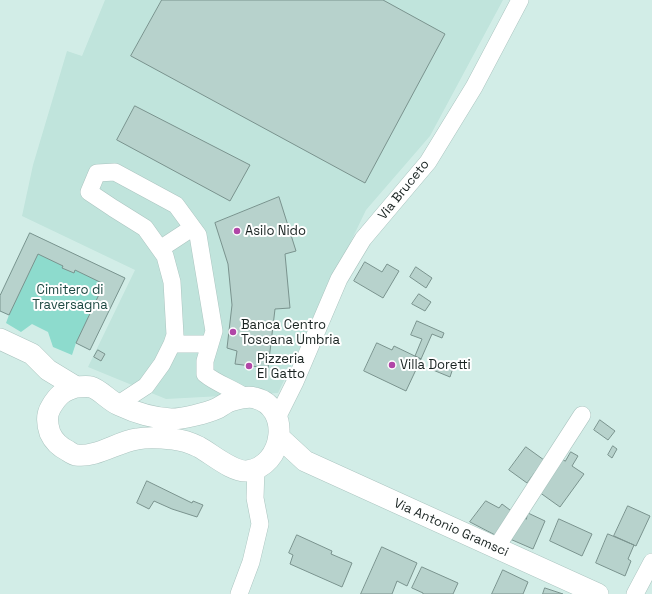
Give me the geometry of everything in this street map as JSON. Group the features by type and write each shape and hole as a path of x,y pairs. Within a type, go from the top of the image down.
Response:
{"street":[{"name":"Via Bruceto","path":"278,428 295,382 339,279 363,238 428,162 474,87 520,0"},
{"path":"117,405 146,386 162,364 175,335 172,282 165,256 146,228 89,192 97,173 115,172 176,206 198,236 214,331 205,361 204,374 214,382 254,399"},
{"path":"160,249 192,228"},
{"path":"0,339 32,354 48,370 76,387"},
{"path":"172,344 210,344"},
{"path":"48,370 54,400"},
{"path":"255,498 234,468 200,447 187,442 173,439 138,438 118,444 96,454 76,455 59,447 48,426 47,412 54,400 64,391 76,387 91,387 117,405 148,417 173,419 204,413 231,400 254,399 295,382"},
{"name":"Via Antonio Gramsci","path":"254,399 271,407 278,428 305,461 598,594"},
{"path":"496,548 582,415"},
{"path":"240,594 251,562 260,524 255,498 263,463 277,446 278,428"},
{"name":"Via Antonio Gramsci","path":"234,468 246,471 263,463 305,461"},
{"path":"635,594 652,562"}],"shaded area":[{"path":"105,0 503,0 430,136 366,210 278,393 166,399 88,367 135,270 22,216 33,165 67,51 82,56"}],"green space":[{"name":"Cimitero di Traversagna","path":"30,233 125,278 90,350 76,343 72,355 53,347 48,332 32,324 21,332 6,323 9,315 0,311 0,296"}],"building":[{"path":"162,0 383,0 445,34 365,183 131,56"},
{"path":"135,106 250,165 230,201 117,140"},
{"path":"279,197 296,251 285,254 290,308 275,309 268,368 235,364 237,351 227,348 232,305 228,264 215,223"},
{"path":"30,233 125,278 90,350 76,343 104,284 75,270 74,273 62,268 63,266 38,254 9,315 0,311 0,296"},
{"path":"365,262 382,272 387,264 399,271 383,298 354,281"},
{"path":"416,267 432,278 426,288 410,277"},
{"path":"419,294 431,302 425,311 412,304"},
{"path":"417,321 444,333 442,338 432,334 421,359 415,356 422,339 411,335"},
{"name":"Villa Doretti","path":"377,343 392,350 394,346 421,359 406,391 364,371"},
{"path":"98,350 105,354 101,361 94,357"},
{"path":"437,362 453,368 450,377 433,370"},
{"path":"600,420 615,431 608,440 594,430"},
{"path":"613,446 617,449 612,458 608,455"},
{"path":"526,447 544,460 527,483 509,470"},
{"path":"571,452 578,456 572,466 584,474 560,507 539,492 562,459 565,461"},
{"path":"147,481 192,503 193,501 203,505 197,517 172,509 154,501 149,509 137,503"},
{"path":"486,501 499,508 502,504 514,513 497,536 470,522"},
{"path":"628,506 650,516 636,546 614,536"},
{"path":"528,513 545,521 533,549 510,539 520,516 526,519"},
{"path":"559,519 592,534 582,556 550,541"},
{"path":"608,534 634,545 628,559 631,561 625,576 596,563"},
{"path":"297,535 332,551 331,554 352,563 342,587 290,564 293,555 289,553"},
{"path":"382,547 417,563 407,586 397,581 392,594 361,594"},
{"path":"422,567 458,583 453,594 423,594 412,588"},
{"path":"503,570 528,582 523,594 492,594"},
{"path":"545,588 563,594 543,594"}],"place":[{"name":"Asilo Nido","path":"237,231"},
{"name":"Banca Centro Toscana Umbria","path":"233,332"},
{"name":"Villa Doretti","path":"392,365"},
{"name":"Pizzeria El Gatto","path":"249,366"}]}
